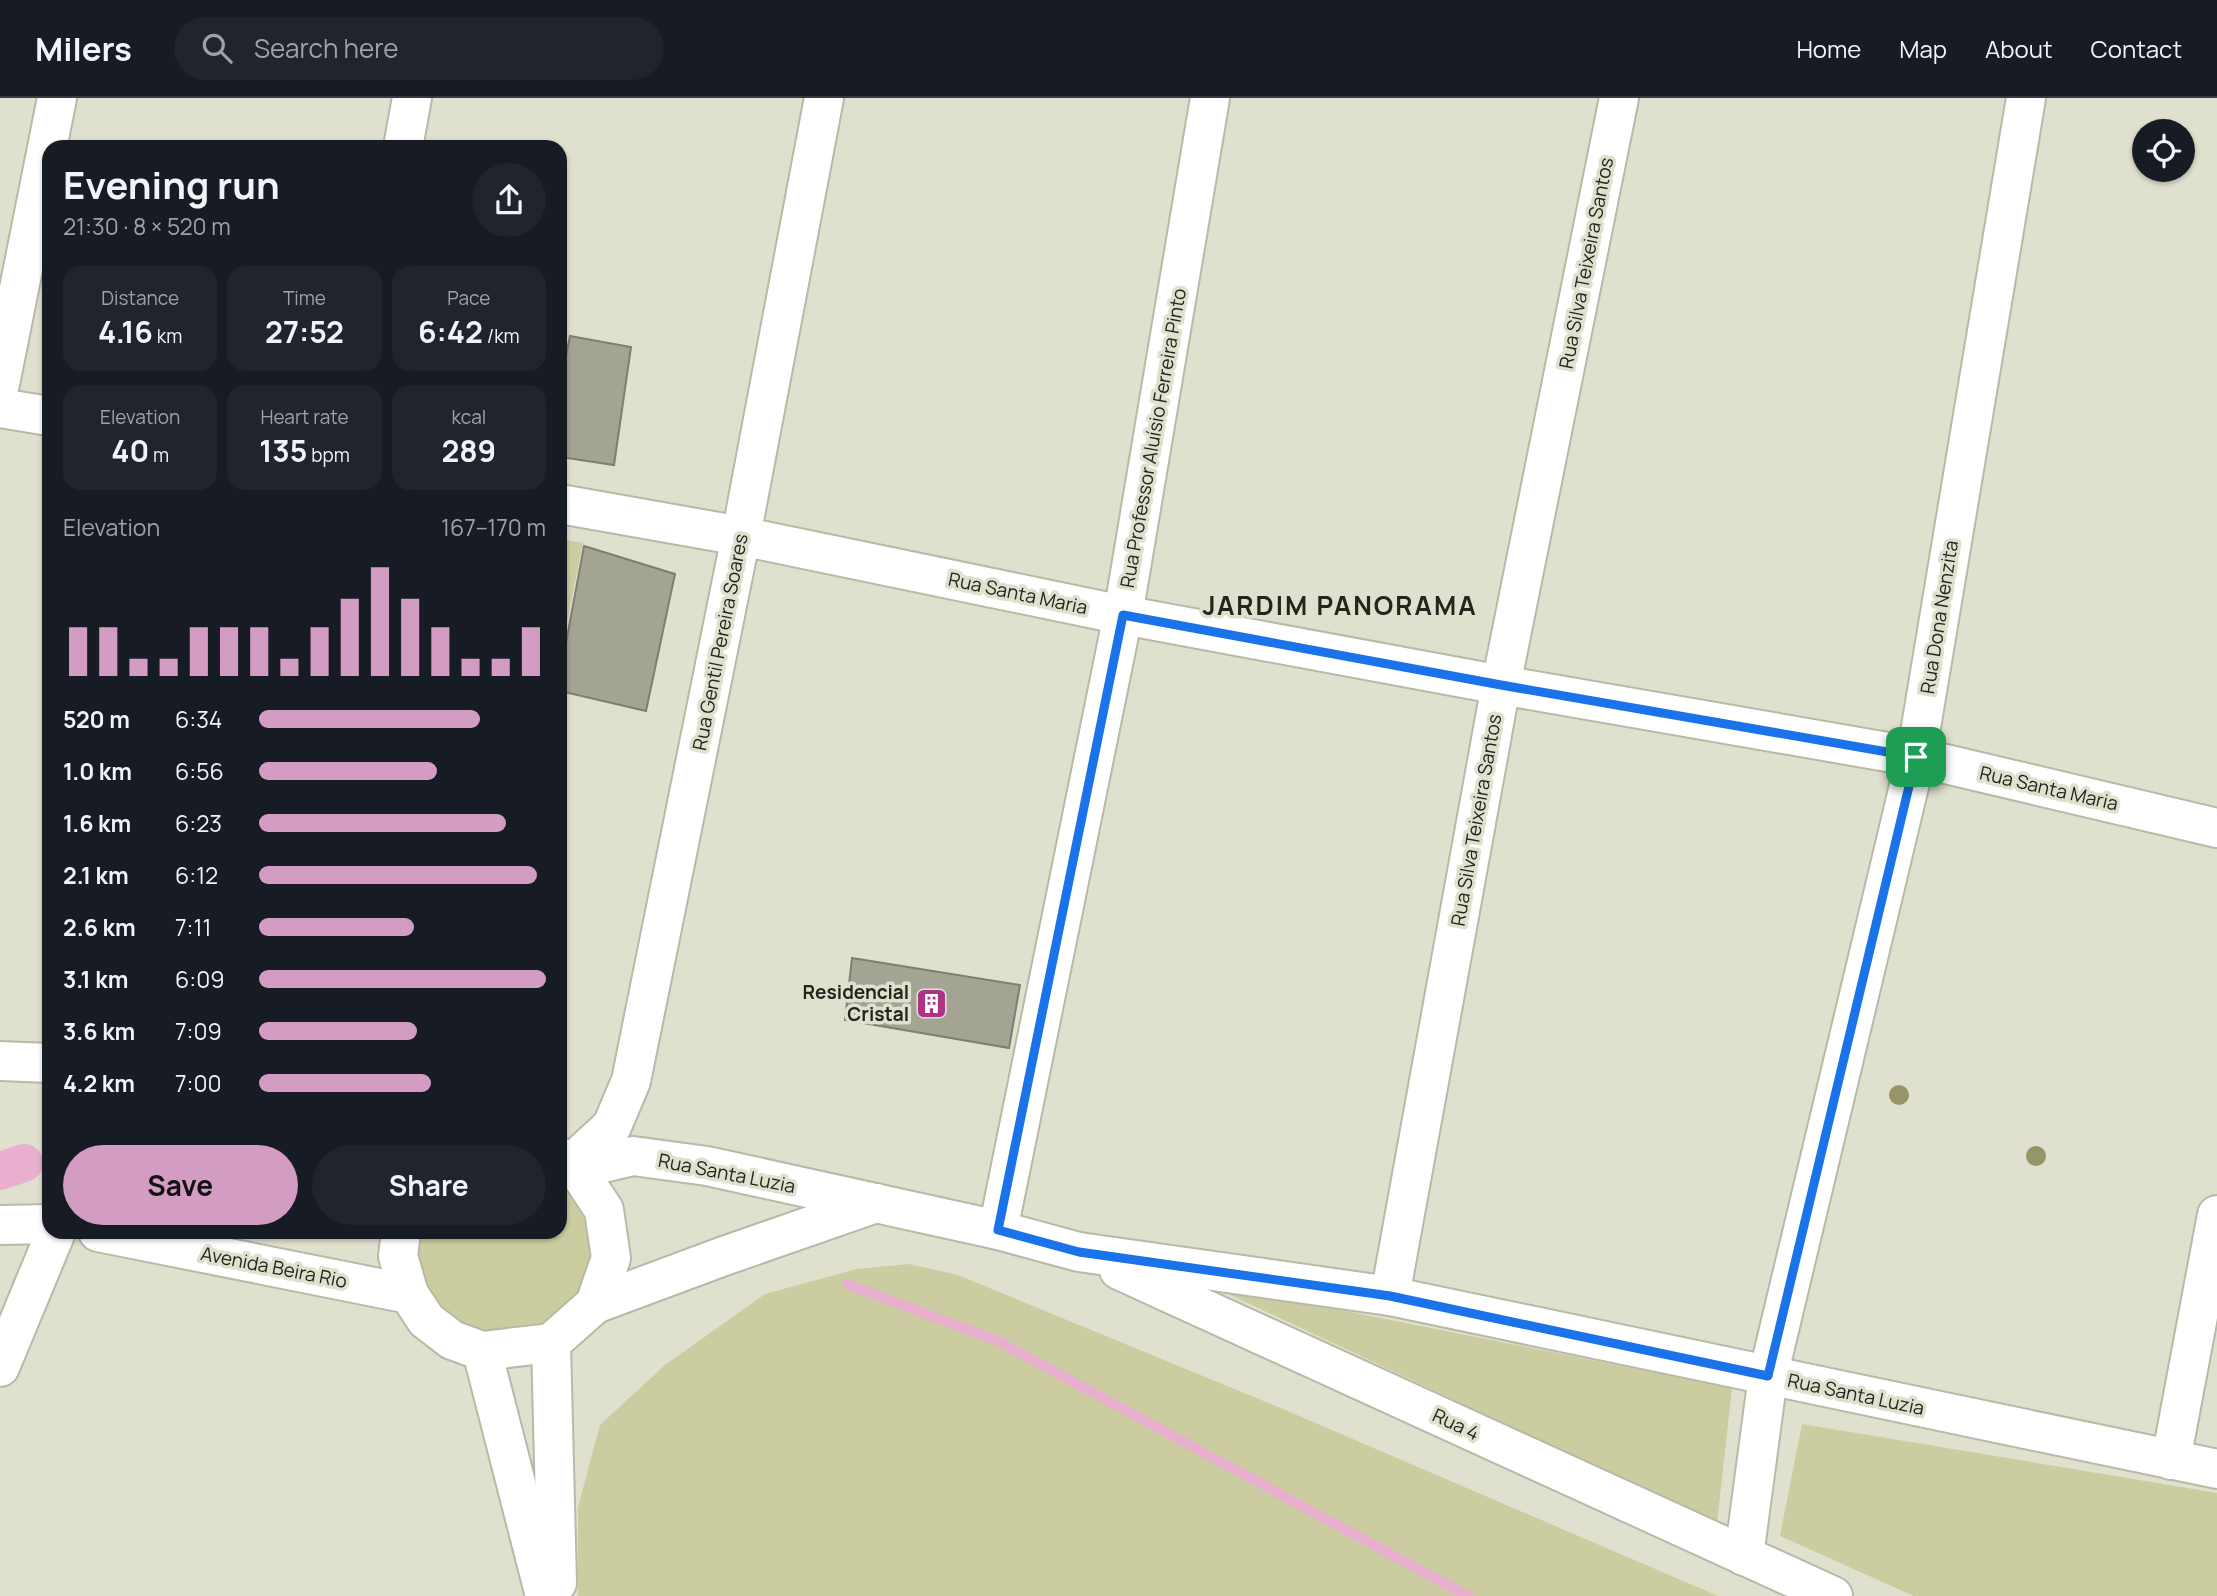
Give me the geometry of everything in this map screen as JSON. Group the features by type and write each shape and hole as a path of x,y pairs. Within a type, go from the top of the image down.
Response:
{"street":[{"path":"49,140 57,98"},
{"path":"404,140 412,98"},
{"name":"Rua Gentil Pereira Soares","path":"569,1164 612,1126 631,1081 741,536 824,98"},
{"name":"Rua Professor Aluísio Ferreira Pinto","path":"998,1230 1123,615 1210,98"},
{"name":"Rua Silva Teixeira Santos","path":"1390,1296 1501,685 1619,98"},
{"name":"Rua Dona Nenzita","path":"1744,1556 1768,1376 1916,757 2026,98"},
{"path":"0,384 42,173"},
{"path":"0,408 42,415"},
{"name":"Rua Santa Maria","path":"567,505 741,536 1123,615 1501,685 1916,757 2217,828"},
{"path":"0,1047 42,1059"},
{"path":"0,1061 42,1061"},
{"name":"Rua Santa Luzia","path":"569,1164 633,1156 707,1167 998,1230 1079,1252 1390,1296 2217,1469"},
{"path":"569,1164 604,1210 611,1258 595,1304"},
{"path":"400,1239 398,1256 409,1294 426,1320 452,1340 482,1351 551,1343 595,1304 724,1255 876,1203"},
{"path":"2171,1460 2217,1215"},
{"path":"0,1225 42,1224"},
{"path":"0,1367 53,1239"},
{"name":"Avenida Beira Rio","path":"133,1239 409,1294"},
{"name":"Rua 4","path":"1079,1252 1833,1596"},
{"path":"551,1343 558,1596"},
{"path":"482,1351 545,1596"}],"green space":[{"path":"567,540 583,543 567,622"},
{"path":"567,1181 580,1193 597,1254 571,1311 514,1339 453,1324 416,1273 414,1239 567,1239"},
{"path":"909,1264 958,1275 1290,1412 1718,1596 578,1596 578,1507 600,1425 665,1365 765,1294 857,1269"},
{"path":"1205,1283 1732,1388 1717,1523"},
{"path":"1802,1424 2217,1493 2217,1596 1914,1596 1780,1536"}],"building":[{"path":"570,336 631,347 614,465 567,458 567,351"},
{"path":"584,546 675,574 646,711 567,693 567,637"},
{"name":"Residencial Cristal","path":"852,958 1020,985 1009,1048 845,1020"}],"waterway":[{"path":"24,1163 42,1165"},
{"path":"0,1171 24,1163"},
{"path":"847,1284 998,1341 1468,1596"}],"place":[{"name":"Residencial Cristal","path":"932,1003"}],"district":[{"name":"JARDIM PANORAMA","path":"1340,605"}],"route":[{"path":"1123,615 1501,685 1916,757 1768,1376 1390,1296 1079,1252 998,1230 1123,615"}]}
